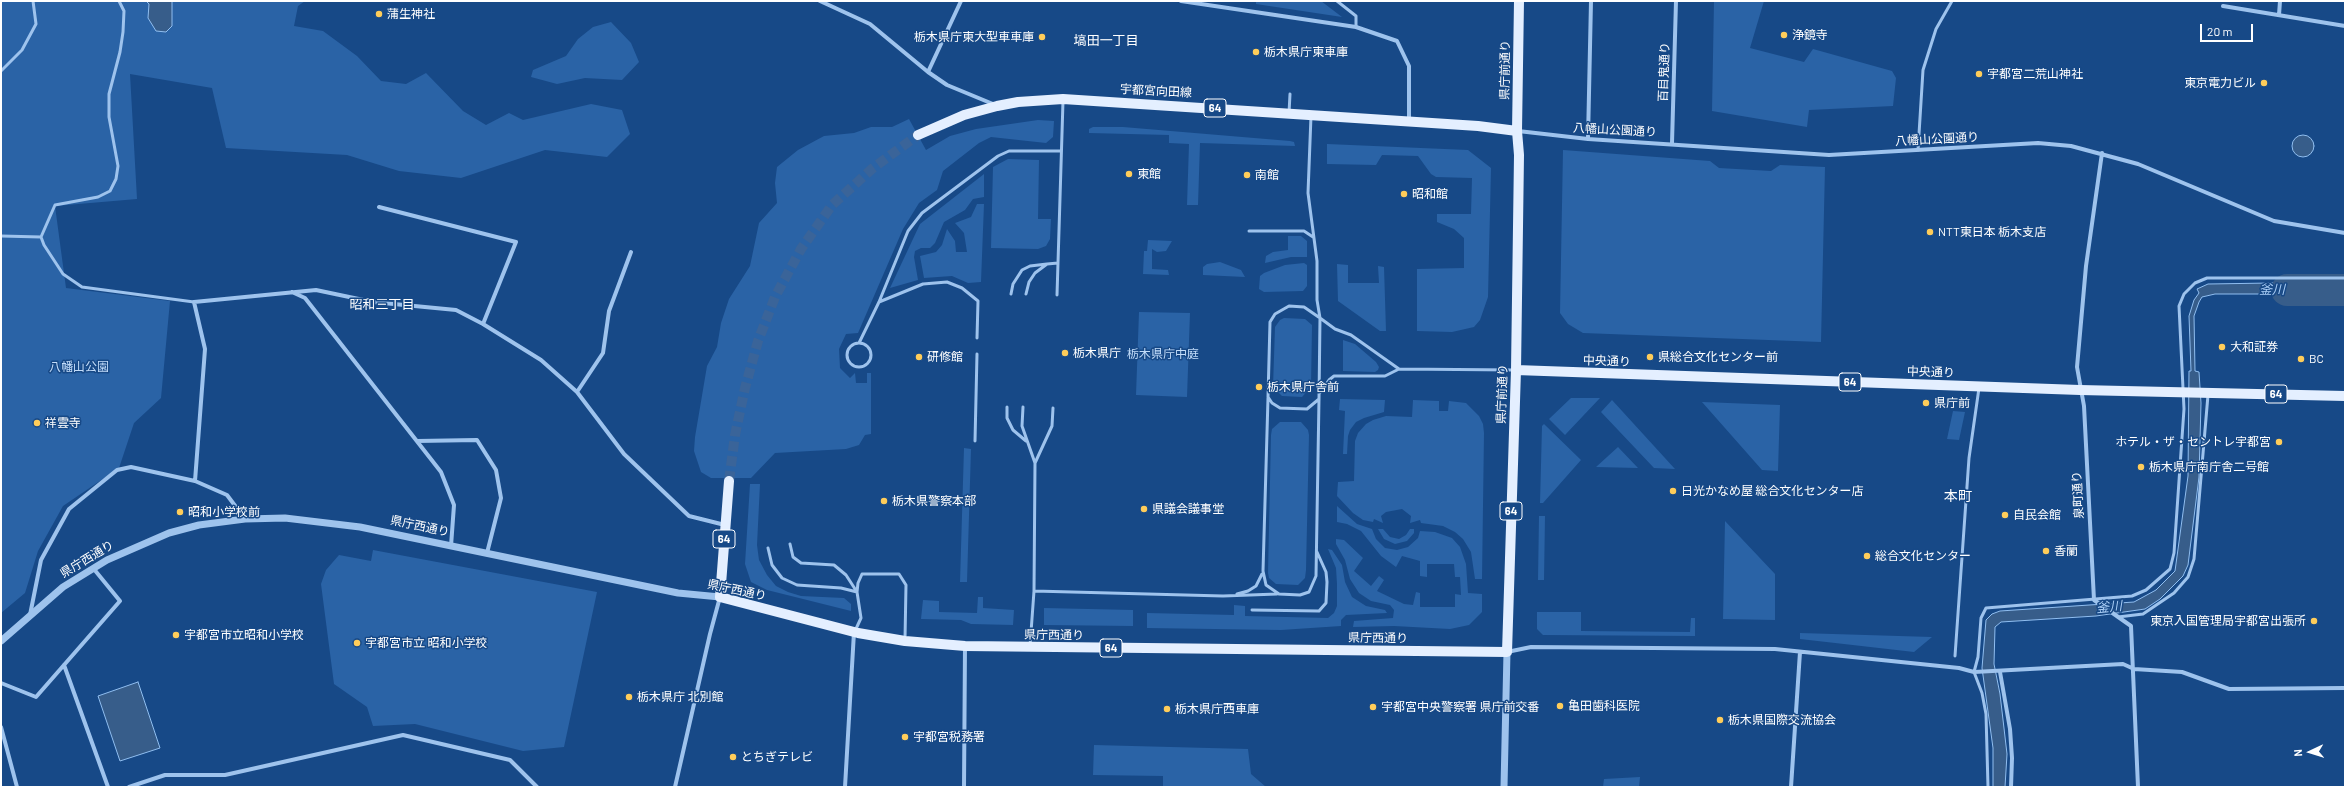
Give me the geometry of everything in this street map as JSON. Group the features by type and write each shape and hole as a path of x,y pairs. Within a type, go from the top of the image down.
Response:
{"main road":[{"name":"県庁前通り","path":"1507,652 1516,370 1520,154 1517,131 1519,1"},
{"name":"宇都宮向田線","path":"918,134 964,115 997,106 1018,102 1063,99 1182,106 1289,115 1478,126 1517,131"},
{"name":"中央通り","path":"1516,370 1979,387 2345,396"},
{"name":"64","path":"720,597 730,481"},
{"name":"県庁西通り","path":"720,597 854,632 905,641 965,646 1030,648 1507,652"}],"street":[{"path":"820,1 870,24 928,72 947,85 997,106"},
{"path":"928,72 961,1"},
{"path":"1181,1 1356,27 1397,41 1409,66 1409,122"},
{"path":"1588,139 1591,1"},
{"name":"百目鬼通り","path":"1672,143 1676,1"},
{"path":"2279,15 2280,1"},
{"path":"2223,6 2345,26"},
{"name":"八幡山公園通り","path":"1517,131 1588,139 1672,143 1786,154 1829,155 2038,143 2071,146 2102,153 2138,164 2274,221 2345,233"},
{"name":"泉町通り","path":"2094,600 2084,406 2077,367 2086,266 2102,153"},
{"path":"379,207 516,242 483,324"},
{"path":"577,392 603,353 609,311 631,252"},
{"path":"195,481 204,349 194,302 316,290 373,302 456,310 483,324 541,360 577,392 624,454 689,516 726,525"},
{"path":"292,292 305,298 441,472 454,505 451,546"},
{"path":"417,441 477,440 496,470 501,498 487,553"},
{"path":"30,615 41,560 69,508 117,470 131,467 195,481 227,495 245,518"},
{"name":"県庁西通り","path":"1,641 63,587 93,568 130,549 169,533 199,525 245,518 285,518 321,521 487,553 678,593 720,597"},
{"path":"1,683 36,697 120,601 93,568"},
{"path":"675,787 710,634 720,597"},
{"path":"2094,600 2116,617 2131,626 2138,787"},
{"path":"845,787 854,632"},
{"path":"964,787 965,646"},
{"path":"1507,652 1531,647 1775,649 1959,668 1974,672 2000,672 2123,664 2134,669 2182,672 2229,689 2345,688"},
{"name":"県庁前通り","path":"1504,787 1507,652"},
{"path":"1791,787 1800,652"},
{"path":"64,665 108,787"},
{"path":"2000,672 2010,729 2012,758 2011,787"},
{"path":"1,727 17,787"},
{"path":"129,787 165,774 225,775 403,735 510,760 538,787"}],"lane":[{"path":"1,71 22,50 36,24 33,1"},
{"path":"119,1 124,11 123,32 120,52 109,94 109,117 118,166 116,179 110,191 98,197 55,205 41,237 44,245 63,274 82,287 194,302"},
{"path":"1337,1 1356,16 1356,27"},
{"path":"1918,150 1923,70 1936,29 1952,1"},
{"path":"1289,115 1290,94"},
{"path":"1057,295 1063,99"},
{"path":"1034,591 1231,596 1300,594 1308,592 1316,576 1320,318 1317,300 1317,261 1308,193 1311,116"},
{"path":"859,343 868,347 871,354 866,365 858,367 848,361 847,353 850,346 859,343 879,302 908,231 922,213 998,156 1009,151 1061,151"},
{"path":"1249,231 1304,231 1313,236"},
{"path":"1,236 41,237"},
{"path":"1011,294 1013,284 1022,270 1030,266 1058,263"},
{"path":"1026,294 1029,282 1035,273 1047,264"},
{"path":"1988,787 1986,714 1982,694 1974,672 1978,657 1981,618 1986,608 2132,596 2146,590 2170,569 2174,553 2184,392 2179,306 2184,294 2195,283 2207,278 2345,278"},
{"path":"879,302 923,284 947,282 962,288 978,301 977,338"},
{"path":"1279,594 1266,585 1262,571 1270,322 1274,314 1289,306 1304,307 1335,329 1351,335 1399,369"},
{"path":"975,441 977,354"},
{"path":"1319,394 1329,380 1334,376 1385,376 1399,369 1516,370"},
{"path":"1955,656 1969,458 1979,387"},
{"path":"2116,617 2143,614 2169,597 2188,577 2194,559 2208,393"},
{"path":"1268,397 1275,406 1280,408 1307,409 1319,399"},
{"path":"1007,407 1007,418 1013,430 1026,441"},
{"path":"1023,407 1022,426 1035,464 1034,591 1030,648"},
{"path":"1035,464 1052,426 1053,408"},
{"path":"790,544 793,557 801,563 834,565 846,575 857,592"},
{"path":"768,548 772,565 782,578 797,585 841,588 857,592"},
{"path":"1252,610 1319,611 1326,603 1327,582 1322,560 1316,550"},
{"path":"1231,596 1248,591 1256,586 1262,571"},
{"path":"854,632 861,618 857,592 858,583 862,574 899,574 906,585 905,641"}],"green space":[{"name":"八幡山公園","path":"1,1 305,1 298,6 294,26 323,31 357,56 381,81 406,84 426,73 463,111 486,125 509,113 523,120 591,104 622,110 630,134 607,157 545,150 461,178 399,171 347,155 226,148 212,88 130,74 137,199 55,206 66,288 170,301 161,398 134,423 119,468 63,506 38,551 25,593 1,613"},
{"path":"1256,1 1321,1 1342,17 1256,4"},
{"path":"1714,1 1764,1 1750,48 1804,62 1813,49 1892,71 1896,78 1893,106 1809,110 1807,127 1712,111"},
{"path":"611,22 631,43 639,62 622,80 585,78 557,84 531,77 533,70 566,56 578,39 593,27"},
{"path":"909,119 926,150 950,136 976,129 1038,120 1054,121 1053,137 1046,143 991,137 979,143 943,171 937,190 919,203 903,229 858,333 846,334 839,349 840,368 850,378 855,373 856,383 867,383 867,373 871,373 871,434 865,435 859,445 846,449 775,453 751,478 711,478 701,472 694,451 707,366 717,347 721,323 729,299 750,266 759,223 777,203 775,183 777,167 798,150 824,136 854,133 871,127 892,127"},
{"path":"1093,127 1123,127 1290,141 1294,142 1295,146 1200,143 1198,205 1187,205 1189,144 1169,143 1169,135 1089,133 1089,129"},
{"path":"1327,144 1468,150 1491,168 1488,297 1480,320 1474,327 1452,332 1417,331 1417,269 1464,268 1464,238 1454,229 1437,222 1437,214 1471,214 1472,178 1436,177 1431,174 1418,156 1382,155 1376,165 1327,164"},
{"path":"1563,150 1710,161 1719,168 1771,171 1780,165 1825,167 1821,342 1583,333 1568,324 1560,313"},
{"path":"1008,159 1039,160 1038,219 1051,219 1050,239 1046,246 1038,249 991,248 993,167"},
{"path":"984,174 984,197 973,199 965,210 944,222 935,243 930,248 921,248 915,251 914,257 918,280 890,288 920,224"},
{"path":"977,204 984,204 981,282 968,283 952,276 924,278 920,256 936,252 942,245 947,229 955,241 956,252 967,252 964,233 955,223 971,217"},
{"path":"1288,236 1301,236 1307,241 1307,257 1291,257 1265,263 1266,256 1273,252 1288,250"},
{"path":"1148,240 1172,241 1166,251 1157,252 1152,249 1152,269 1168,270 1169,275 1143,274 1144,251 1147,251"},
{"path":"1220,262 1241,270 1245,277 1203,275 1203,267 1207,264"},
{"path":"1304,263 1307,265 1307,286 1303,291 1264,292 1259,289 1260,276 1264,273 1285,265"},
{"path":"1337,264 1348,265 1348,283 1379,283 1378,266 1384,267 1386,331 1380,331 1338,301"},
{"name":"栃木県庁中庭","path":"1139,312 1190,313 1187,397 1136,395"},
{"path":"1284,318 1305,319 1312,325 1311,387 1302,397 1282,396 1273,387 1275,327 1280,320"},
{"path":"1343,340 1355,344 1376,362 1379,367 1378,370 1375,372 1343,371"},
{"path":"1571,398 1600,398 1565,435 1549,419"},
{"path":"1340,399 1385,400 1384,412 1356,422 1350,430 1348,436 1347,454 1343,454 1345,411 1339,410"},
{"path":"1413,400 1439,401 1439,411 1448,411 1449,401 1466,403 1479,416 1483,424 1482,579 1475,579 1471,552 1463,539 1455,532 1443,526 1421,523 1420,520 1410,523 1411,516 1402,509 1386,512 1381,516 1383,523 1374,519 1373,522 1363,520 1353,513 1337,496 1338,482 1354,481 1355,441 1358,433 1366,424 1386,416 1412,417"},
{"path":"1612,400 1675,469 1654,468 1601,412"},
{"path":"1702,402 1780,405 1778,471 1762,470"},
{"path":"1953,411 1965,412 1959,440 1947,439"},
{"path":"1280,422 1301,422 1308,430 1309,435 1306,570 1305,578 1298,585 1276,584 1269,578 1268,573 1271,435 1272,429"},
{"path":"1544,424 1581,460 1543,503 1540,503 1542,426"},
{"path":"1618,447 1638,468 1596,467"},
{"path":"964,448 971,449 967,582 960,582"},
{"path":"750,484 760,484 757,545 759,560 767,575 776,586 801,596 844,598 851,604 851,611 767,590 751,582 745,564"},
{"path":"1337,506 1357,524 1372,529 1376,539 1385,548 1397,550 1408,547 1418,538 1420,531 1435,532 1452,538 1460,547 1466,564 1468,593 1482,594 1482,612 1469,625 1450,629 1394,626 1353,627 1354,621 1393,618 1394,610 1390,605 1371,601 1359,593 1350,579 1345,560 1336,544 1336,539 1344,540 1363,558 1354,571 1371,586 1379,576 1384,580 1377,591 1404,604 1413,605 1416,592 1420,593 1420,607 1455,607 1455,594 1461,595 1460,577 1455,577 1454,564 1427,564 1427,577 1420,576 1420,561 1402,556 1396,567 1381,556 1361,531 1347,524 1337,522"},
{"path":"1539,516 1545,516 1544,580 1538,580"},
{"path":"1725,521 1775,574 1775,620 1723,619"},
{"path":"1378,529 1383,529 1390,537 1399,539 1406,535 1410,529 1414,529 1414,533 1407,541 1395,544 1384,539"},
{"path":"1328,549 1332,550 1342,565 1345,582 1352,597 1366,606 1385,610 1387,613 1346,615 1341,620 1341,626 1281,630 1147,628 1147,613 1234,615 1234,605 1245,606 1245,616 1328,618 1334,613 1337,606 1337,584 1336,568"},
{"path":"373,550 597,592 564,747 523,751 415,724 373,726 367,707 334,684 321,584 326,570 339,555 371,561"},
{"path":"978,597 983,597 983,608 1014,610 1013,625 971,624 961,620 921,619 923,600 939,601 939,612 977,613"},
{"path":"1044,608 1133,610 1133,626 1044,625"},
{"path":"1537,612 1581,612 1581,631 1690,632 1691,618 1695,618 1695,636 1543,635 1537,629"},
{"path":"1800,633 1932,637 1914,652 1800,639"},
{"path":"1094,745 1248,749 1251,774 1266,787 1163,787 1163,776 1093,775"},
{"path":"1640,777 1639,787 1603,787 1604,779"}],"water":[{"path":"146,1 172,1 172,26 166,32 156,31 148,18 149,4"},
{"path":"2303,135 2311,138 2314,146 2311,154 2303,157 2295,154 2292,146 2295,138"},
{"path":"2334,282 2331,287 2334,294 2215,294 2202,297 2194,316 2195,371 2199,372 2201,403 2199,477 2188,565 2183,576 2160,599 2145,609 2096,616 2001,622 1995,627 1994,664 2000,694 2007,754 2005,787 1993,787 1993,748 1982,668 1986,620 1992,614 2000,611 2134,602 2156,590 2175,571 2188,476 2189,371 2191,371 2189,316 2194,300 2199,293 2197,289 2208,284"},
{"path":"138,682 160,748 120,761 98,696"}],"waterway":[{"name":"釜川","path":"2287,290 2345,290"}],"tunnel":[{"path":"729,481 735,435 745,388 758,341 775,297 801,249 832,205 873,168 918,135"}],"place":[{"name":"蒲生神社","path":"379,14"},
{"name":"浄鏡寺","path":"1784,35"},
{"name":"栃木県庁東大型車車庫","path":"1042,37"},
{"name":"栃木県庁東車庫","path":"1256,52"},
{"name":"宇都宮二荒山神社","path":"1979,74"},
{"name":"東京電力ビル","path":"2264,83"},
{"name":"東館","path":"1129,174"},
{"name":"南館","path":"1247,175"},
{"name":"昭和館","path":"1404,194"},
{"name":"NTT東日本 栃木支店","path":"1930,232"},
{"name":"大和証券","path":"2222,347"},
{"name":"栃木県庁","path":"1065,353"},
{"name":"研修館","path":"919,357"},
{"name":"県総合文化センター前","path":"1650,357"},
{"name":"BC","path":"2301,359"},
{"name":"栃木県庁舎前","path":"1259,387"},
{"name":"県庁前","path":"1926,403"},
{"name":"祥雲寺","path":"37,423"},
{"name":"ホテル・ザ・セントレ宇都宮","path":"2279,442"},
{"name":"栃木県庁南庁舎二号館","path":"2141,467"},
{"name":"日光かなめ屋 総合文化センター店","path":"1673,491"},
{"name":"栃木県警察本部","path":"884,501"},
{"name":"県議会議事堂","path":"1144,509"},
{"name":"昭和小学校前","path":"180,512"},
{"name":"自民会館","path":"2005,515"},
{"name":"香蘭","path":"2046,551"},
{"name":"総合文化センター","path":"1867,556"},
{"name":"東京入国管理局宇都宮出張所","path":"2314,621"},
{"name":"宇都宮市立昭和小学校","path":"176,635"},
{"name":"宇都宮市立 昭和小学校","path":"357,643"},
{"name":"栃木県庁 北別館","path":"629,697"},
{"name":"亀田歯科医院","path":"1560,706"},
{"name":"宇都宮中央警察署 県庁前交番","path":"1373,707"},
{"name":"栃木県庁西車庫","path":"1167,709"},
{"name":"栃木県国際交流協会","path":"1720,720"},
{"name":"宇都宮税務署","path":"905,737"},
{"name":"とちぎテレビ","path":"733,757"}],"district":[{"name":"塙田一丁目","path":"1106,41"},
{"name":"昭和三丁目","path":"382,305"},
{"name":"本町","path":"1958,496"}]}
